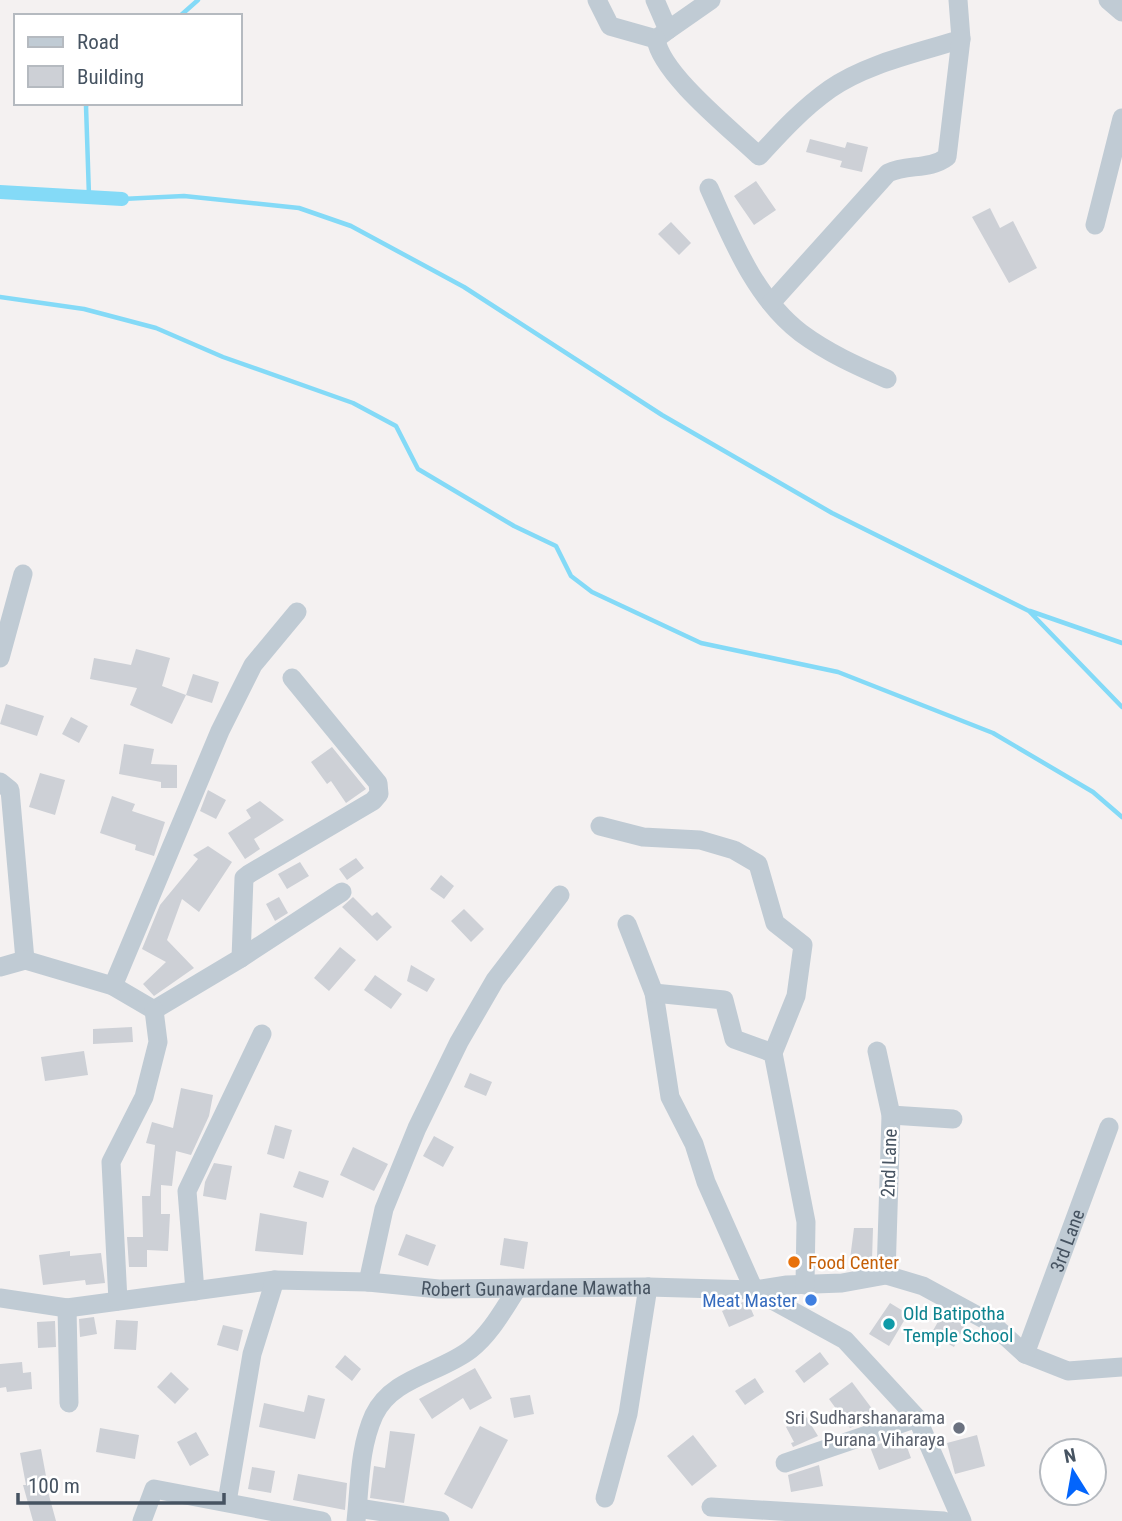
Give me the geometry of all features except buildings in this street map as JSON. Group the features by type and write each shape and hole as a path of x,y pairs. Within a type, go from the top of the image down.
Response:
{"street":[{"path":"597,0 610,26 662,34 711,0"},
{"path":"655,0 662,34 658,52 677,75 759,156 800,112 832,87 873,68 961,38"},
{"path":"771,303 888,173 899,168 938,164 947,157 961,38 958,0"},
{"path":"1095,225 1122,118"},
{"path":"709,188 740,257 771,303 799,332 837,357 887,379"},
{"path":"0,658 23,574"},
{"path":"113,986 220,731 253,666 297,612"},
{"path":"241,958 244,878 373,801 379,794 379,783 292,678"},
{"path":"0,782 10,790 24,960"},
{"path":"600,826 643,837 701,840 734,850 758,864 775,923 803,945 796,996 773,1053 806,1222 806,1285"},
{"path":"154,1010 241,958 342,891"},
{"path":"368,1282 384,1209 417,1128 459,1042 495,980 559,895"},
{"path":"627,924 654,993 670,1097 694,1144 706,1182 754,1290 842,1283 886,1275 923,1286 991,1323 1025,1354 1068,1371 1122,1367"},
{"path":"0,967 24,960 113,986 154,1010"},
{"path":"654,993 724,1000 734,1039 773,1053"},
{"path":"118,1300 111,1162 144,1097 158,1042 154,1010"},
{"path":"195,1291 187,1191 262,1034"},
{"name":"2nd Lane","path":"877,1051 891,1115 886,1275"},
{"path":"891,1115 953,1119"},
{"name":"3rd Lane","path":"1025,1354 1109,1127"},
{"path":"227,1502 252,1354 275,1280"},
{"name":"Robert Gunawardane Mawatha","path":"0,1298 66,1308 275,1280 368,1282 439,1289 648,1287 754,1290 845,1339 917,1418 952,1517"},
{"path":"605,1498 628,1414 648,1287"},
{"path":"440,1521 357,1514 360,1462 374,1414 389,1393 470,1350 492,1328 517,1289"},
{"path":"66,1308 69,1403"},
{"path":"785,1463 917,1418"},
{"path":"142,1521 154,1489 322,1521"},
{"path":"710,1507 952,1517"}],"waterway":[{"path":"182,14 198,0"},
{"path":"87,105 89,196"},
{"path":"0,192 122,199"},
{"path":"122,199 184,196 299,208 351,226 464,287 662,415 832,513 1029,611 1122,707"},
{"path":"0,297 84,309 156,328 223,357 353,403 396,426 418,469 514,526 556,546 571,576 592,592 701,643 838,672 993,733 1093,792 1122,817"},
{"path":"1030,611 1122,643"}],"place":[{"name":"Food Center","path":"794,1262"},
{"name":"Meat Master","path":"811,1300"},
{"name":"Old Batipotha Temple School","path":"889,1324"},
{"name":"Sri Sudharshanarama Purana Viharaya","path":"959,1428"}]}
